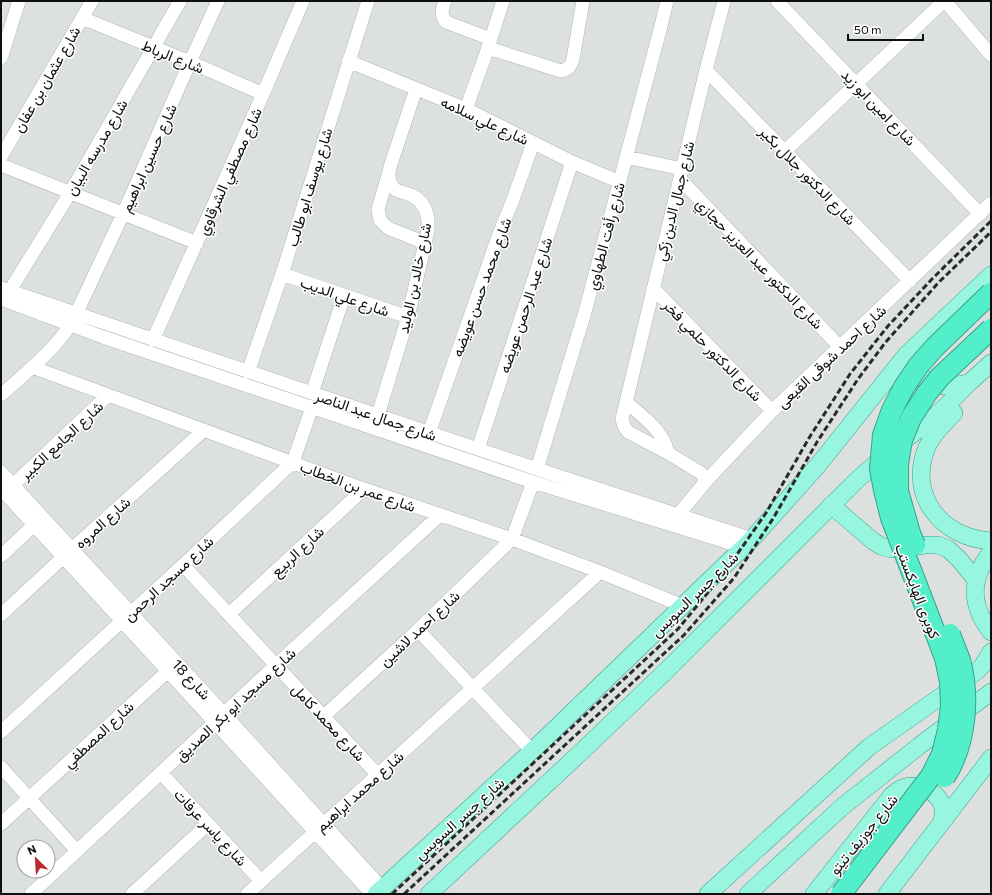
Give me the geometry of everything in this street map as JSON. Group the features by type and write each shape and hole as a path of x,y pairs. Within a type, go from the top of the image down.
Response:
{"highway":[{"name":"كوبرى الهايكستب","path":"841,894 931,776 942,754 947,736 951,706 950,682 945,658 891,518 880,469 883,435 892,410 904,387 919,365 935,347 991,293"},
{"name":"كوبرى الهايكستب","path":"859,894 936,792 948,772 957,751 963,729 965,690 960,660 910,533 898,491 898,464 902,440 905,432 911,418 927,393 940,377 991,329"}],"main road":[{"name":"شارع جسر السويس","path":"377,892 532,751 747,543 819,464 906,355 991,275"},
{"path":"906,355 915,371 929,382 947,386 969,383"},
{"path":"429,894 666,671 859,478 876,462 929,422 991,363"},
{"path":"991,375 938,429 925,454 922,472 924,491 927,500 931,508 943,523 965,536 991,541"},
{"path":"869,400 878,396 887,395 895,397 903,402 909,409 912,417 914,432"},
{"path":"831,505 881,546 891,549 926,544 938,545 948,549 959,559 976,580"},
{"path":"991,552 979,570 975,591 979,613 991,632"},
{"path":"708,894 869,747 974,674 983,665 991,652"},
{"path":"748,894 842,807 919,746 991,692"},
{"path":"887,894 991,758"},
{"name":"شارع جوزيف تيتو","path":"814,894 897,790 904,787 918,786 926,788 932,792 937,796 944,810 942,821"}],"street":[{"path":"1,58 19,1"},
{"name":"شارع عثمان بن عفان","path":"1,157 92,1"},
{"name":"شارع مدرسه البيان","path":"1,312 6,295 70,192 180,1"},
{"name":"شارع حسين ابراهيم","path":"1,395 45,356 56,344 73,319 123,214 218,1"},
{"name":"شارع مصطفي الشرقاوي","path":"153,340 303,1"},
{"name":"شارع يوسف ابو طالب","path":"248,372 282,274 368,1"},
{"path":"445,1 441,13 446,22 490,44 561,71 567,70 573,59 583,1"},
{"path":"466,109 490,44 503,1"},
{"name":"شارع رأفت الطهاوي","path":"537,469 585,312 667,1"},
{"name":"شارع جمال الدين زكي","path":"707,480 701,473 668,453 628,432 622,419 724,1"},
{"name":"شارع امين ابو زيد","path":"778,1 980,214"},
{"path":"785,151 944,1 991,55"},
{"name":"شارع الرباط","path":"82,18 190,62 263,94"},
{"name":"شارع علي سلامه","path":"348,61 466,109 572,162 620,182"},
{"name":"شارع الدكتور جلال بكير","path":"706,70 910,281"},
{"path":"416,89 390,167 378,209 380,220 388,228 425,243"},
{"name":"شارع محمد حسن عويضه","path":"429,432 533,142"},
{"path":"626,157 681,174"},
{"name":"شارع عبد الرحمن عويضه","path":"478,449 572,162"},
{"path":"1,165 197,243"},
{"name":"شارع الدكتور عبد العزيز حجازي","path":"681,174 840,347"},
{"name":"شارع خالد بن الوليد","path":"378,415 408,317 428,230 426,211 421,203 414,196 397,190 391,184 388,175"},
{"name":"شارع احمد شوقى القيعى","path":"678,515 707,480 772,411 991,203"},
{"name":"شارع علي الديب","path":"282,274 408,317"},
{"name":"شارع الدكتور حلمي فخر","path":"653,288 772,411"},
{"name":"شارع جمال عبد الناصر","path":"6,295 73,319 153,340 678,515 747,543"},
{"path":"312,393 344,296"},
{"name":"شارع جمال عبد الناصر","path":"73,319 103,337 533,482 747,543"},
{"name":"شارع عمر بن الخطاب","path":"32,367 364,489 512,539 600,572 683,606"},
{"name":"شارع الجامع الكبير","path":"5,491 108,395"},
{"path":"626,402 660,432 667,446 668,453"},
{"name":"شارع مسجد الرحمن","path":"1,732 293,462 312,407"},
{"name":"شارع المروه","path":"1,615 204,430"},
{"name":"شارع 18","path":"1,472 5,491 34,525 68,553"},
{"path":"512,539 533,482"},
{"name":"شارع الربيع","path":"229,614 364,489"},
{"name":"شارع 18","path":"5,491 68,553 377,892"},
{"name":"شارع مسجد ابو بكر الصديق","path":"31,894 276,665 440,515"},
{"path":"1,556 34,525"},
{"name":"شارع احمد لاشين","path":"324,716 418,630 512,539"},
{"name":"شارع محمد كامل","path":"183,565 377,774"},
{"name":"شارع محمد ابراهيم","path":"247,894 600,572"},
{"name":"شارع 18","path":"126,617 168,671 220,718"},
{"path":"418,630 532,751"},
{"name":"شارع المصطفي","path":"1,824 168,671"},
{"path":"1,767 77,851"},
{"name":"شارع ياسر عرفات","path":"161,773 261,880"},
{"path":"132,894 208,824"}],"railway":[{"path":"392,894 678,629 724,573 766,513 809,438 850,374 888,326 933,278 991,221"},
{"path":"404,894 684,635 734,578 774,517 817,442 858,379 885,343 938,283 991,232"}]}
